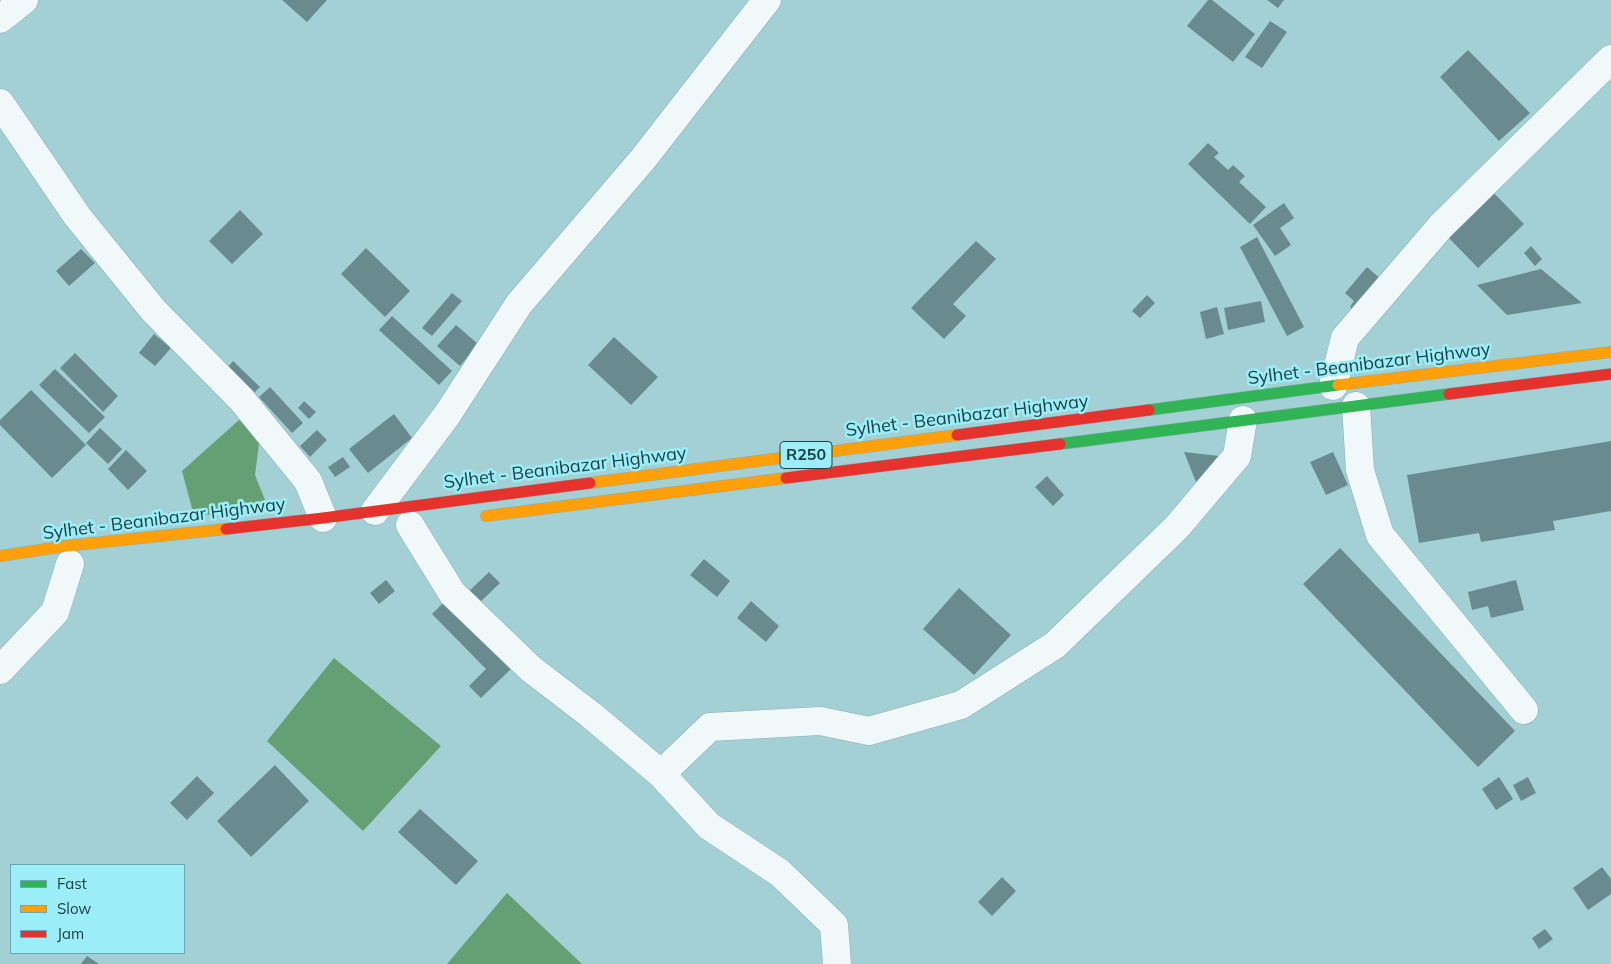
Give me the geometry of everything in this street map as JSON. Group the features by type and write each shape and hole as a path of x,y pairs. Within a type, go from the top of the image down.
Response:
{"main road":[{"name":"Sylhet - Beanibazar Highway","path":"0,556 66,546 323,518 1333,386 1611,352"},
{"name":"Sylhet - Beanibazar Highway","path":"479,516 1611,374"}],"street":[{"path":"0,19 24,0"},
{"path":"375,511 447,415 519,304 644,159 767,0"},
{"path":"1333,386 1344,338 1441,226 1611,59"},
{"path":"0,103 77,216 154,311 242,400 308,481 323,518"},
{"path":"1356,406 1360,470 1380,535 1524,710"},
{"path":"661,774 710,727 820,721 869,732 961,705 1055,644 1177,527 1237,456 1243,420"},
{"path":"411,525 452,593 531,669 591,715 661,774 709,826 780,873 834,926 837,964"},
{"path":"0,670 55,612 70,564"}],"shaded area":[{"path":"239,420 260,436 255,475 265,500 211,515 193,512 182,471"},
{"path":"334,658 441,746 363,831 267,741"},
{"path":"507,893 582,964 447,964"}],"building":[{"path":"282,0 327,0 307,22"},
{"path":"1208,0 1212,0 1255,34 1233,62 1187,26"},
{"path":"1267,0 1284,0 1278,8"},
{"path":"1270,21 1287,32 1262,68 1245,57"},
{"path":"1468,50 1530,113 1499,141 1440,77"},
{"path":"1208,143 1219,153 1214,157 1228,170 1233,165 1245,176 1239,182 1266,207 1250,224 1188,164"},
{"path":"1491,190 1524,224 1478,268 1445,234"},
{"path":"1284,203 1294,218 1280,228 1291,245 1275,256 1253,225"},
{"path":"240,210 263,234 232,264 209,241"},
{"path":"1257,237 1304,327 1287,336 1240,247"},
{"path":"976,241 996,259 953,304 966,316 944,339 911,308"},
{"path":"1531,246 1542,259 1535,266 1524,253"},
{"path":"366,248 410,291 385,317 341,274"},
{"path":"81,249 95,263 69,286 56,271"},
{"path":"1367,267 1383,281 1356,312 1350,307 1354,301 1345,293"},
{"path":"1541,269 1582,303 1507,315 1477,285"},
{"path":"452,293 462,301 432,336 422,328"},
{"path":"1147,295 1155,303 1140,318 1132,311"},
{"path":"1261,301 1265,322 1228,330 1224,308"},
{"path":"1217,307 1224,334 1206,339 1200,312"},
{"path":"392,316 452,371 439,385 379,330"},
{"path":"456,325 478,344 460,366 437,346"},
{"path":"154,334 171,348 155,366 139,353"},
{"path":"614,337 658,377 631,405 588,365"},
{"path":"75,353 118,396 103,412 60,368"},
{"path":"233,361 260,387 253,394 227,368"},
{"path":"55,369 105,417 89,433 39,385"},
{"path":"270,387 303,423 292,433 259,397"},
{"path":"31,390 86,445 52,478 0,425 0,420"},
{"path":"304,401 316,412 309,419 298,408"},
{"path":"394,414 412,438 368,473 349,449"},
{"path":"100,428 122,449 108,464 86,443"},
{"path":"317,430 327,440 310,457 300,446"},
{"path":"1611,441 1611,511 1553,521 1555,530 1481,542 1479,533 1419,543 1407,475"},
{"path":"126,450 147,471 128,490 108,469"},
{"path":"1184,452 1219,456 1196,482"},
{"path":"1333,452 1348,485 1326,495 1310,462"},
{"path":"343,457 350,467 335,477 328,467"},
{"path":"1047,476 1064,495 1053,506 1035,487"},
{"path":"1340,548 1515,731 1478,767 1303,584"},
{"path":"704,559 730,581 717,597 690,575"},
{"path":"489,572 500,583 476,606 465,595"},
{"path":"386,580 395,591 379,604 370,593"},
{"path":"1516,580 1524,610 1491,618 1488,606 1472,610 1468,592"},
{"path":"959,588 1011,635 974,675 923,629"},
{"path":"448,598 514,666 481,698 469,686 486,669 432,614"},
{"path":"751,601 779,626 766,642 737,618"},
{"path":"275,765 309,801 251,857 217,821"},
{"path":"197,776 214,793 187,820 170,803"},
{"path":"1499,777 1513,799 1496,810 1482,789"},
{"path":"1528,777 1536,793 1521,801 1513,785"},
{"path":"420,809 478,861 456,885 398,832"},
{"path":"1602,867 1611,879 1611,894 1588,910 1573,888"},
{"path":"1002,877 1016,891 992,916 978,902"},
{"path":"1545,929 1553,939 1539,949 1532,938"},
{"path":"87,956 99,964 81,964"}],"traffic: fast":[{"path":"1149,410 1338,385"},
{"path":"1060,444 1449,394"}],"traffic: slow":[{"path":"1338,385 1611,352"},
{"path":"590,483 957,435"},
{"path":"486,516 786,478"},
{"path":"0,556 66,546 226,529"}],"traffic: jam":[{"path":"1449,394 1611,374"},
{"path":"957,435 1149,410"},
{"path":"786,478 1060,444"},
{"path":"226,529 590,483"}]}
